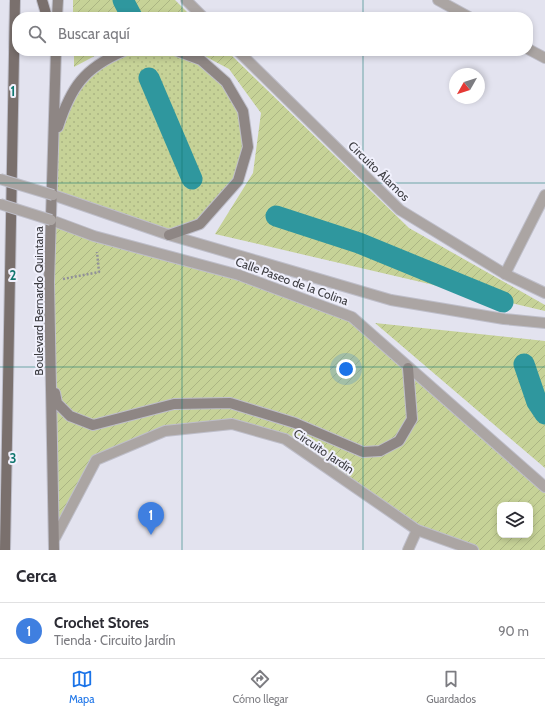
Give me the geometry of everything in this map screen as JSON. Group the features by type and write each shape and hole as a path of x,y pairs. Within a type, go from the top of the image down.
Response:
{"main road":[{"path":"15,0 15,12"},
{"path":"42,0 46,12"},
{"path":"57,12 58,0"},
{"path":"5,550 14,56"},
{"name":"Boulevard Bernardo Quintana","path":"54,550 52,376 49,282 56,56"},
{"path":"54,139 64,107 82,76 112,56"},
{"path":"169,235 200,224 238,181 248,147 242,111 226,82 202,60 191,56"},
{"path":"52,376 57,403 70,416 93,426 174,404 230,403 295,423 363,452 380,452 399,441 412,419 408,368"}],"street":[{"path":"186,0 198,12"},
{"path":"438,0 460,12"},
{"path":"533,52 545,58"},
{"name":"Circuito Álamos","path":"243,56 400,210 505,274 545,293"},
{"name":"Calle Paseo de la Colina","path":"0,179 169,235 391,300 504,319 545,323"},
{"path":"505,274 545,195"},
{"name":"Calle Paseo de la Colina","path":"0,204 60,223 94,236 239,275 352,317 408,368 545,487"},
{"name":"Circuito Jardín","path":"54,538 96,460 165,431 232,424 285,439 417,530 473,550"},
{"path":"408,550 417,530"}],"path":[{"path":"49,282 99,272 94,236"}],"green space":[{"path":"73,0 175,0 187,12 73,12"},
{"path":"74,56 95,56 74,67"},
{"path":"116,56 185,56 226,82 243,111 248,147 238,181 200,224 169,235 53,195 54,139 82,76"},
{"path":"204,56 232,56 409,228 545,305 545,311 215,234 253,173 261,113 229,69"},
{"path":"51,220 239,275 352,317 545,487 545,550 473,550 417,530 285,439 232,424 165,431 96,460 55,538"},
{"path":"375,323 545,341 545,468"}],"waterway":[{"path":"123,0 129,12"},
{"path":"149,78 192,179"},
{"path":"276,216 359,243 503,302"},
{"path":"524,364 537,402 545,414"}],"place":[{"name":"Crochet Stores","path":"151,535"}]}
